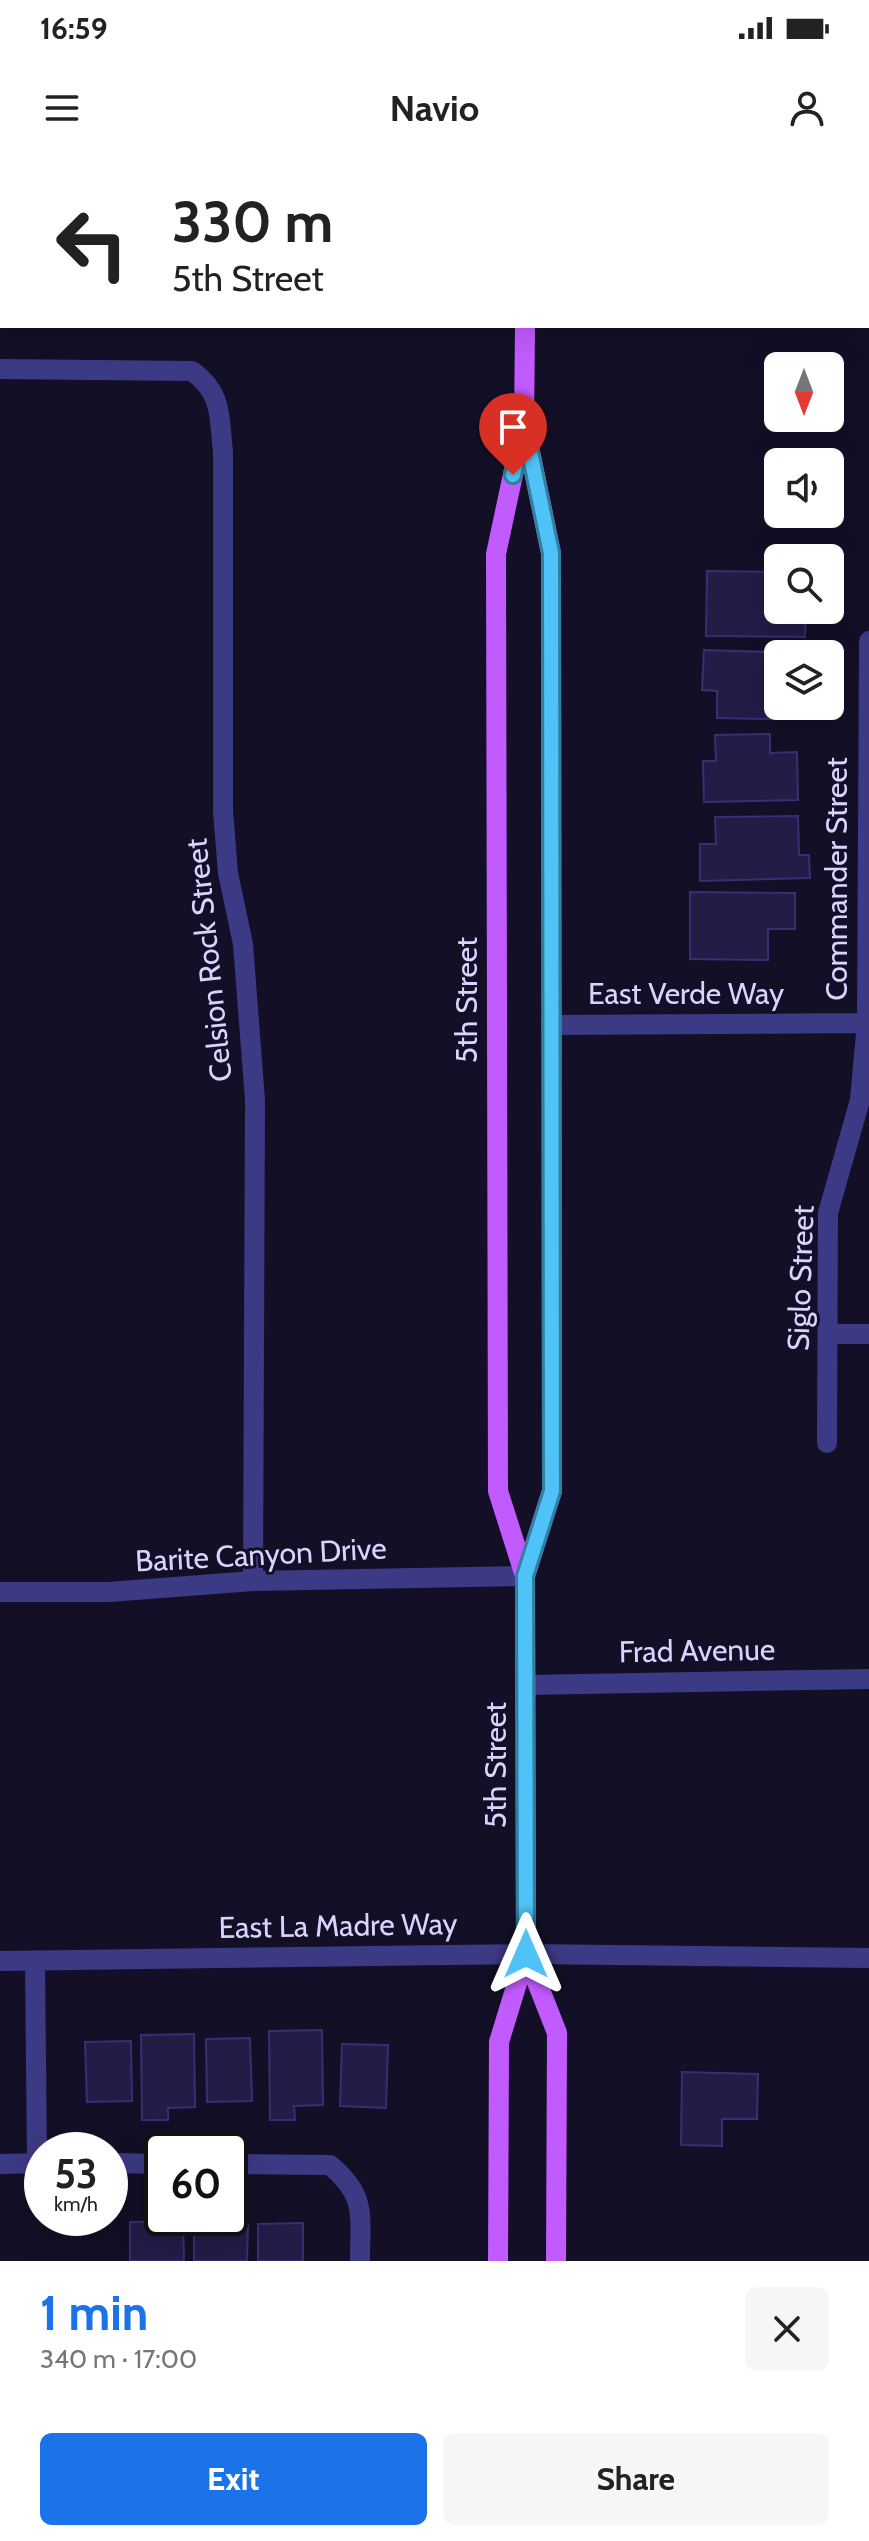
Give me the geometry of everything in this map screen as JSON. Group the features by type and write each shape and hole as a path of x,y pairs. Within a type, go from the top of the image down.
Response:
{"main road":[{"name":"5th Street","path":"498,2261 499,2042 526,1954 526,1685 525,1576 498,1491 496,554 524,423 525,328"},
{"name":"5th Street","path":"524,423 551,553 552,1491 525,1576"},
{"name":"5th Street","path":"526,1954 557,2033 556,2261"}],"street":[{"name":"Celsion Rock Street","path":"0,369 192,371 208,383 217,398 223,452 223,811 228,873 245,960 255,1100 253,1581"},
{"name":"Commander Street","path":"868,1023 869,641"},
{"name":"East Verde Way","path":"551,1025 868,1023"},
{"name":"Siglo Street","path":"827,1443 828,1213 860,1100 868,1023"},
{"path":"828,1334 869,1334"},
{"name":"Barite Canyon Drive","path":"0,1592 109,1592 253,1581 525,1576"},
{"name":"Frad Avenue","path":"526,1685 869,1679"},
{"name":"East La Madre Way","path":"0,1961 526,1954 869,1958"},
{"path":"35,1961 38,2132"},
{"path":"0,2164 24,2163"},
{"path":"248,2164 330,2165 353,2184 360,2211 360,2261"}],"building":[{"path":"707,571 764,572 764,624 805,624 805,637 706,636"},
{"path":"704,650 764,652 764,719 717,718 717,691 702,690"},
{"path":"770,734 770,753 797,752 798,800 704,802 703,761 716,761 715,735"},
{"path":"798,816 799,855 809,855 810,878 700,881 700,844 716,844 715,817"},
{"path":"690,892 795,893 795,929 768,929 768,960 690,959"},
{"path":"322,2030 323,2105 294,2106 295,2120 270,2120 269,2031"},
{"path":"194,2034 195,2107 168,2108 168,2120 142,2120 141,2035"},
{"path":"250,2038 252,2101 207,2102 206,2039"},
{"path":"131,2041 132,2101 87,2102 85,2042"},
{"path":"342,2044 388,2045 386,2108 340,2106"},
{"path":"682,2072 758,2074 757,2119 722,2119 722,2146 681,2145"},
{"path":"130,2222 144,2222 144,2236 183,2236 184,2261 130,2261"},
{"path":"303,2223 303,2261 258,2261 258,2224"},
{"path":"194,2236 248,2236 247,2261 194,2261"}],"route":[{"path":"513,475 524,423 551,553 552,1491 525,1576 526,1954"}]}
